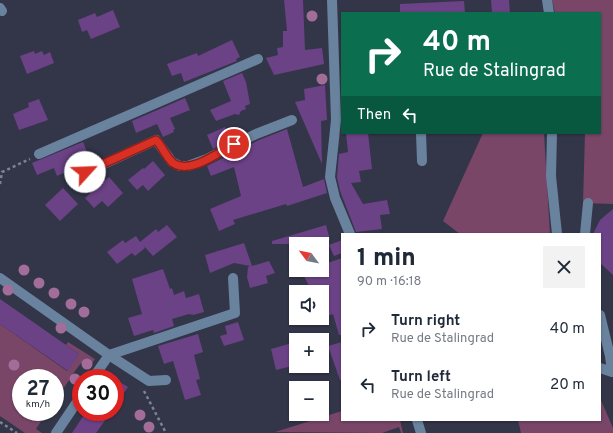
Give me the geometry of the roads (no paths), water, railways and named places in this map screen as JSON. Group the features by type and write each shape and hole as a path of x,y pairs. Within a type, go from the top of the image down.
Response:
{"street":[{"path":"332,0 339,114 330,177 335,198 350,233"},
{"path":"547,0 549,12"},
{"path":"39,154 258,59"},
{"path":"71,179 156,140 172,162 180,166 188,166 207,160 256,134 292,120"},
{"path":"421,134 422,161"},
{"path":"552,134 551,176 557,233"},
{"path":"584,233 588,203"},
{"path":"0,278 109,355 149,381 166,380"},
{"path":"99,369 109,355 235,313 234,278"},
{"path":"601,319 610,356 612,372 601,368"},
{"path":"56,433 72,409"},
{"path":"417,421 421,433"}]}
